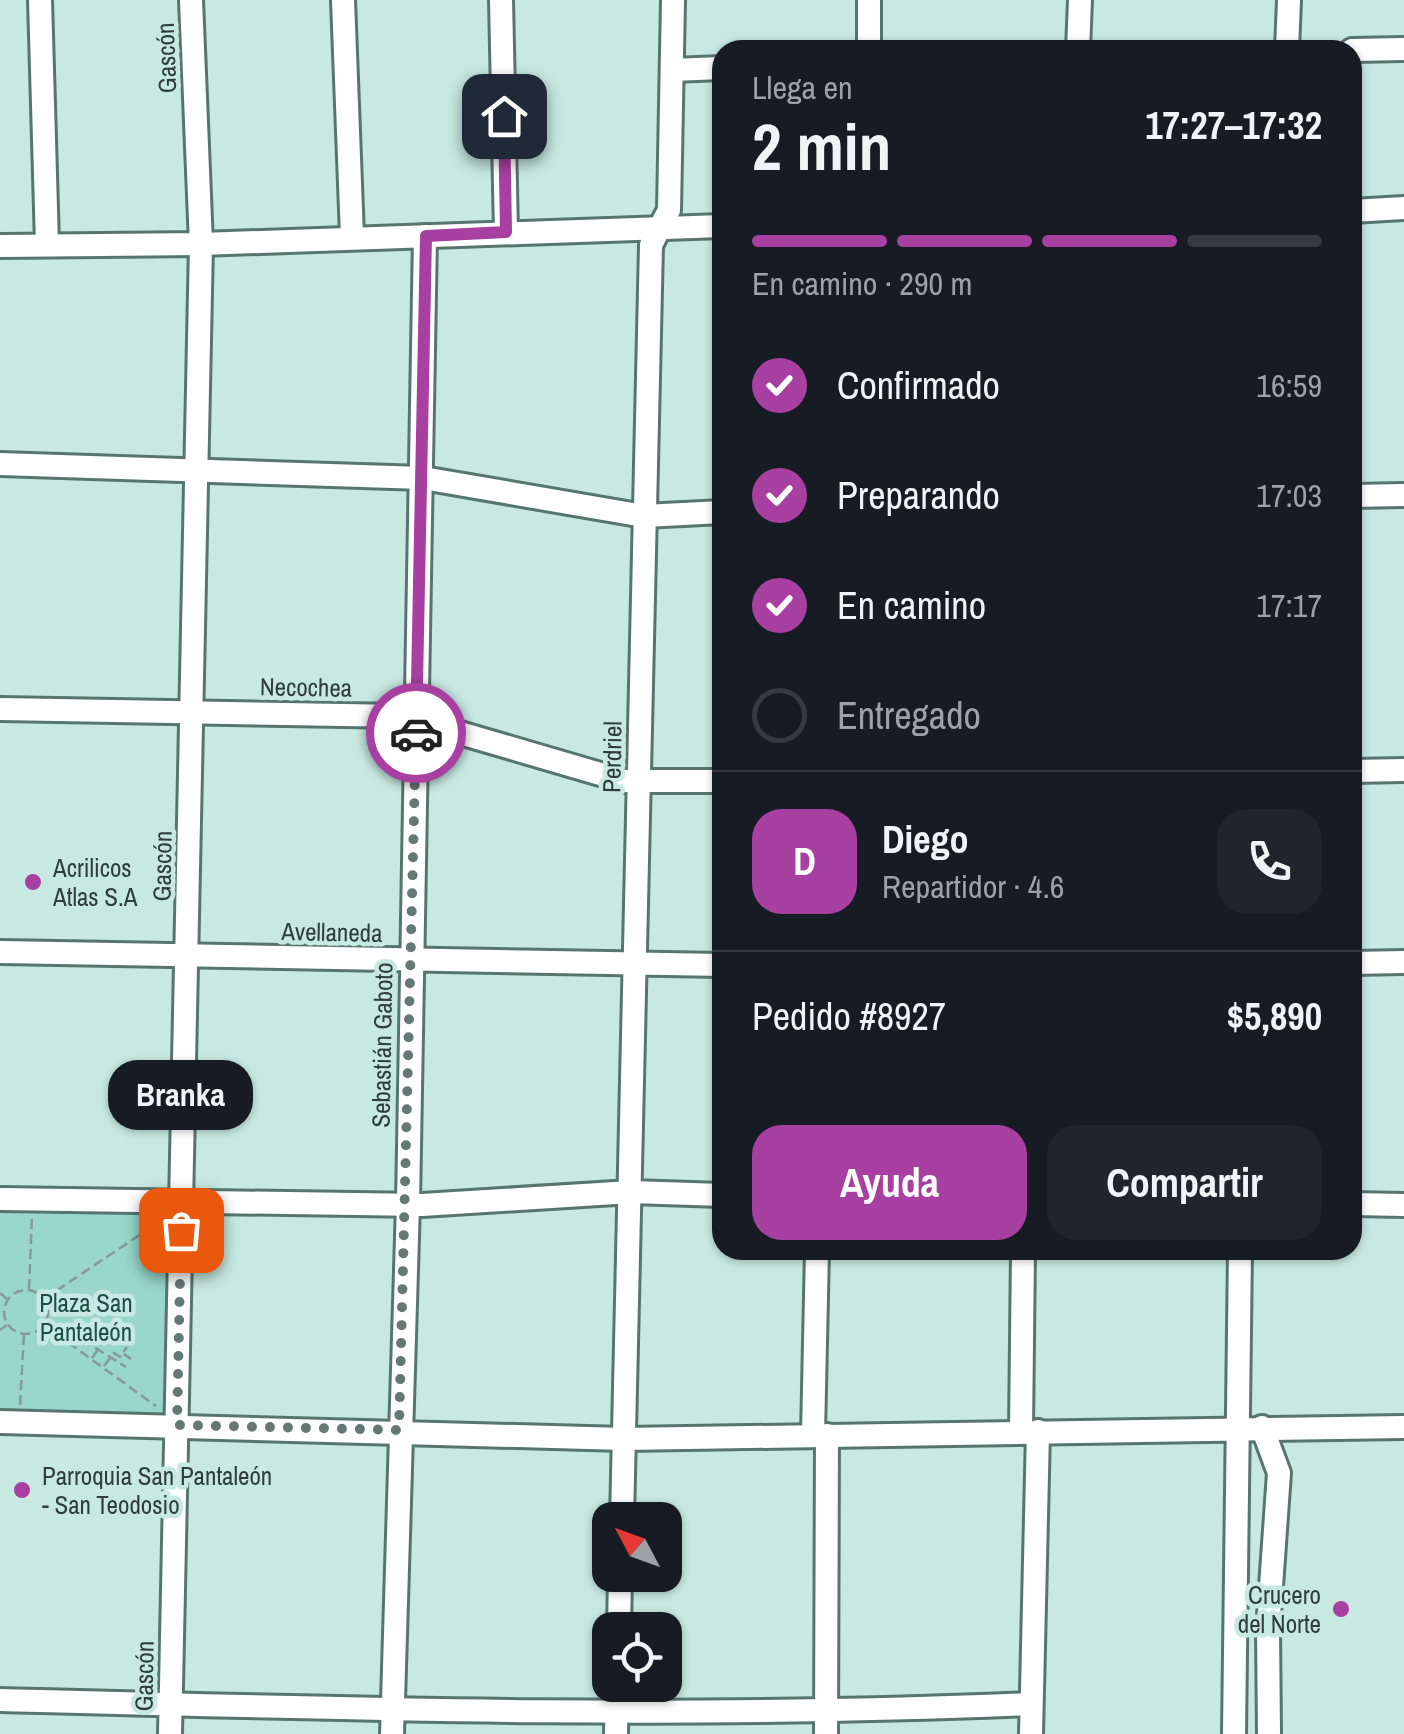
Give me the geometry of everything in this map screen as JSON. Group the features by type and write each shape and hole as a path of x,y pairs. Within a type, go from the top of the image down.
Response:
{"street":[{"path":"40,0 47,244"},
{"name":"Gascón","path":"170,1734 177,1206 187,958 201,244 190,0"},
{"path":"343,0 352,236"},
{"path":"501,0 506,232"},
{"name":"Perdriel","path":"622,1502 650,244 669,210 672,0"},
{"path":"869,0 869,40"},
{"path":"1078,40 1080,0"},
{"path":"1287,40 1289,0"},
{"path":"1362,50 1404,48"},
{"path":"672,70 712,68"},
{"path":"1362,210 1404,208"},
{"path":"0,246 201,244 712,226"},
{"name":"Sebastián Gaboto","path":"392,1722 408,1204 426,236"},
{"path":"0,464 423,478 644,516 712,513"},
{"path":"1362,496 1404,495"},
{"name":"Necochea","path":"0,709 416,718 638,784 712,781"},
{"path":"1362,772 1404,770"},
{"name":"Avellaneda","path":"0,952 712,965"},
{"path":"1362,963 1404,962"},
{"path":"0,1199 177,1206 408,1204 631,1192 712,1196"},
{"path":"1362,1204 1404,1205"},
{"path":"817,1260 826,1724"},
{"path":"1024,1260 1030,1431 1031,1734"},
{"path":"1234,1734 1240,1260"},
{"path":"10,1419 173,1420 624,1439 1404,1426"},
{"path":"1262,1427 1279,1473 1268,1629 1269,1734"},
{"path":"0,1700 171,1704 392,1722 616,1724 826,1724 1032,1704"}],"path":[{"path":"28,1290 33,1206"},
{"path":"44,1299 177,1206"},
{"path":"24,1334 44,1325 48,1312 44,1299 28,1290"},
{"path":"24,1334 8,1324 4,1314 8,1300 28,1290"},
{"path":"0,1294 8,1300"},
{"path":"0,1330 8,1324"},
{"path":"44,1325 173,1420"},
{"path":"84,1329 89,1333 85,1337"},
{"path":"10,1419 24,1334"},
{"path":"80,1334 97,1351 126,1367"},
{"path":"91,1359 105,1339"},
{"path":"101,1345 120,1357 125,1350"},
{"path":"118,1346 131,1360"},
{"path":"103,1368 112,1354"}],"green space":[{"name":"Plaza San Pantaleón","path":"0,1206 172,1214 168,1415 161,1420 0,1416"}],"way so far":[{"path":"181,1230 177,1425 399,1430 408,1204 416,733"}],"place":[{"name":"Acrilicos Atlas S.A","path":"33,882"},
{"name":"Branka","path":"181,1230"},
{"name":"Parroquia San Pantaleón - San Teodosio","path":"22,1490"},
{"name":"Crucero del Norte","path":"1341,1609"}],"route":[{"path":"416,733 426,236 506,232 504,116"}]}
